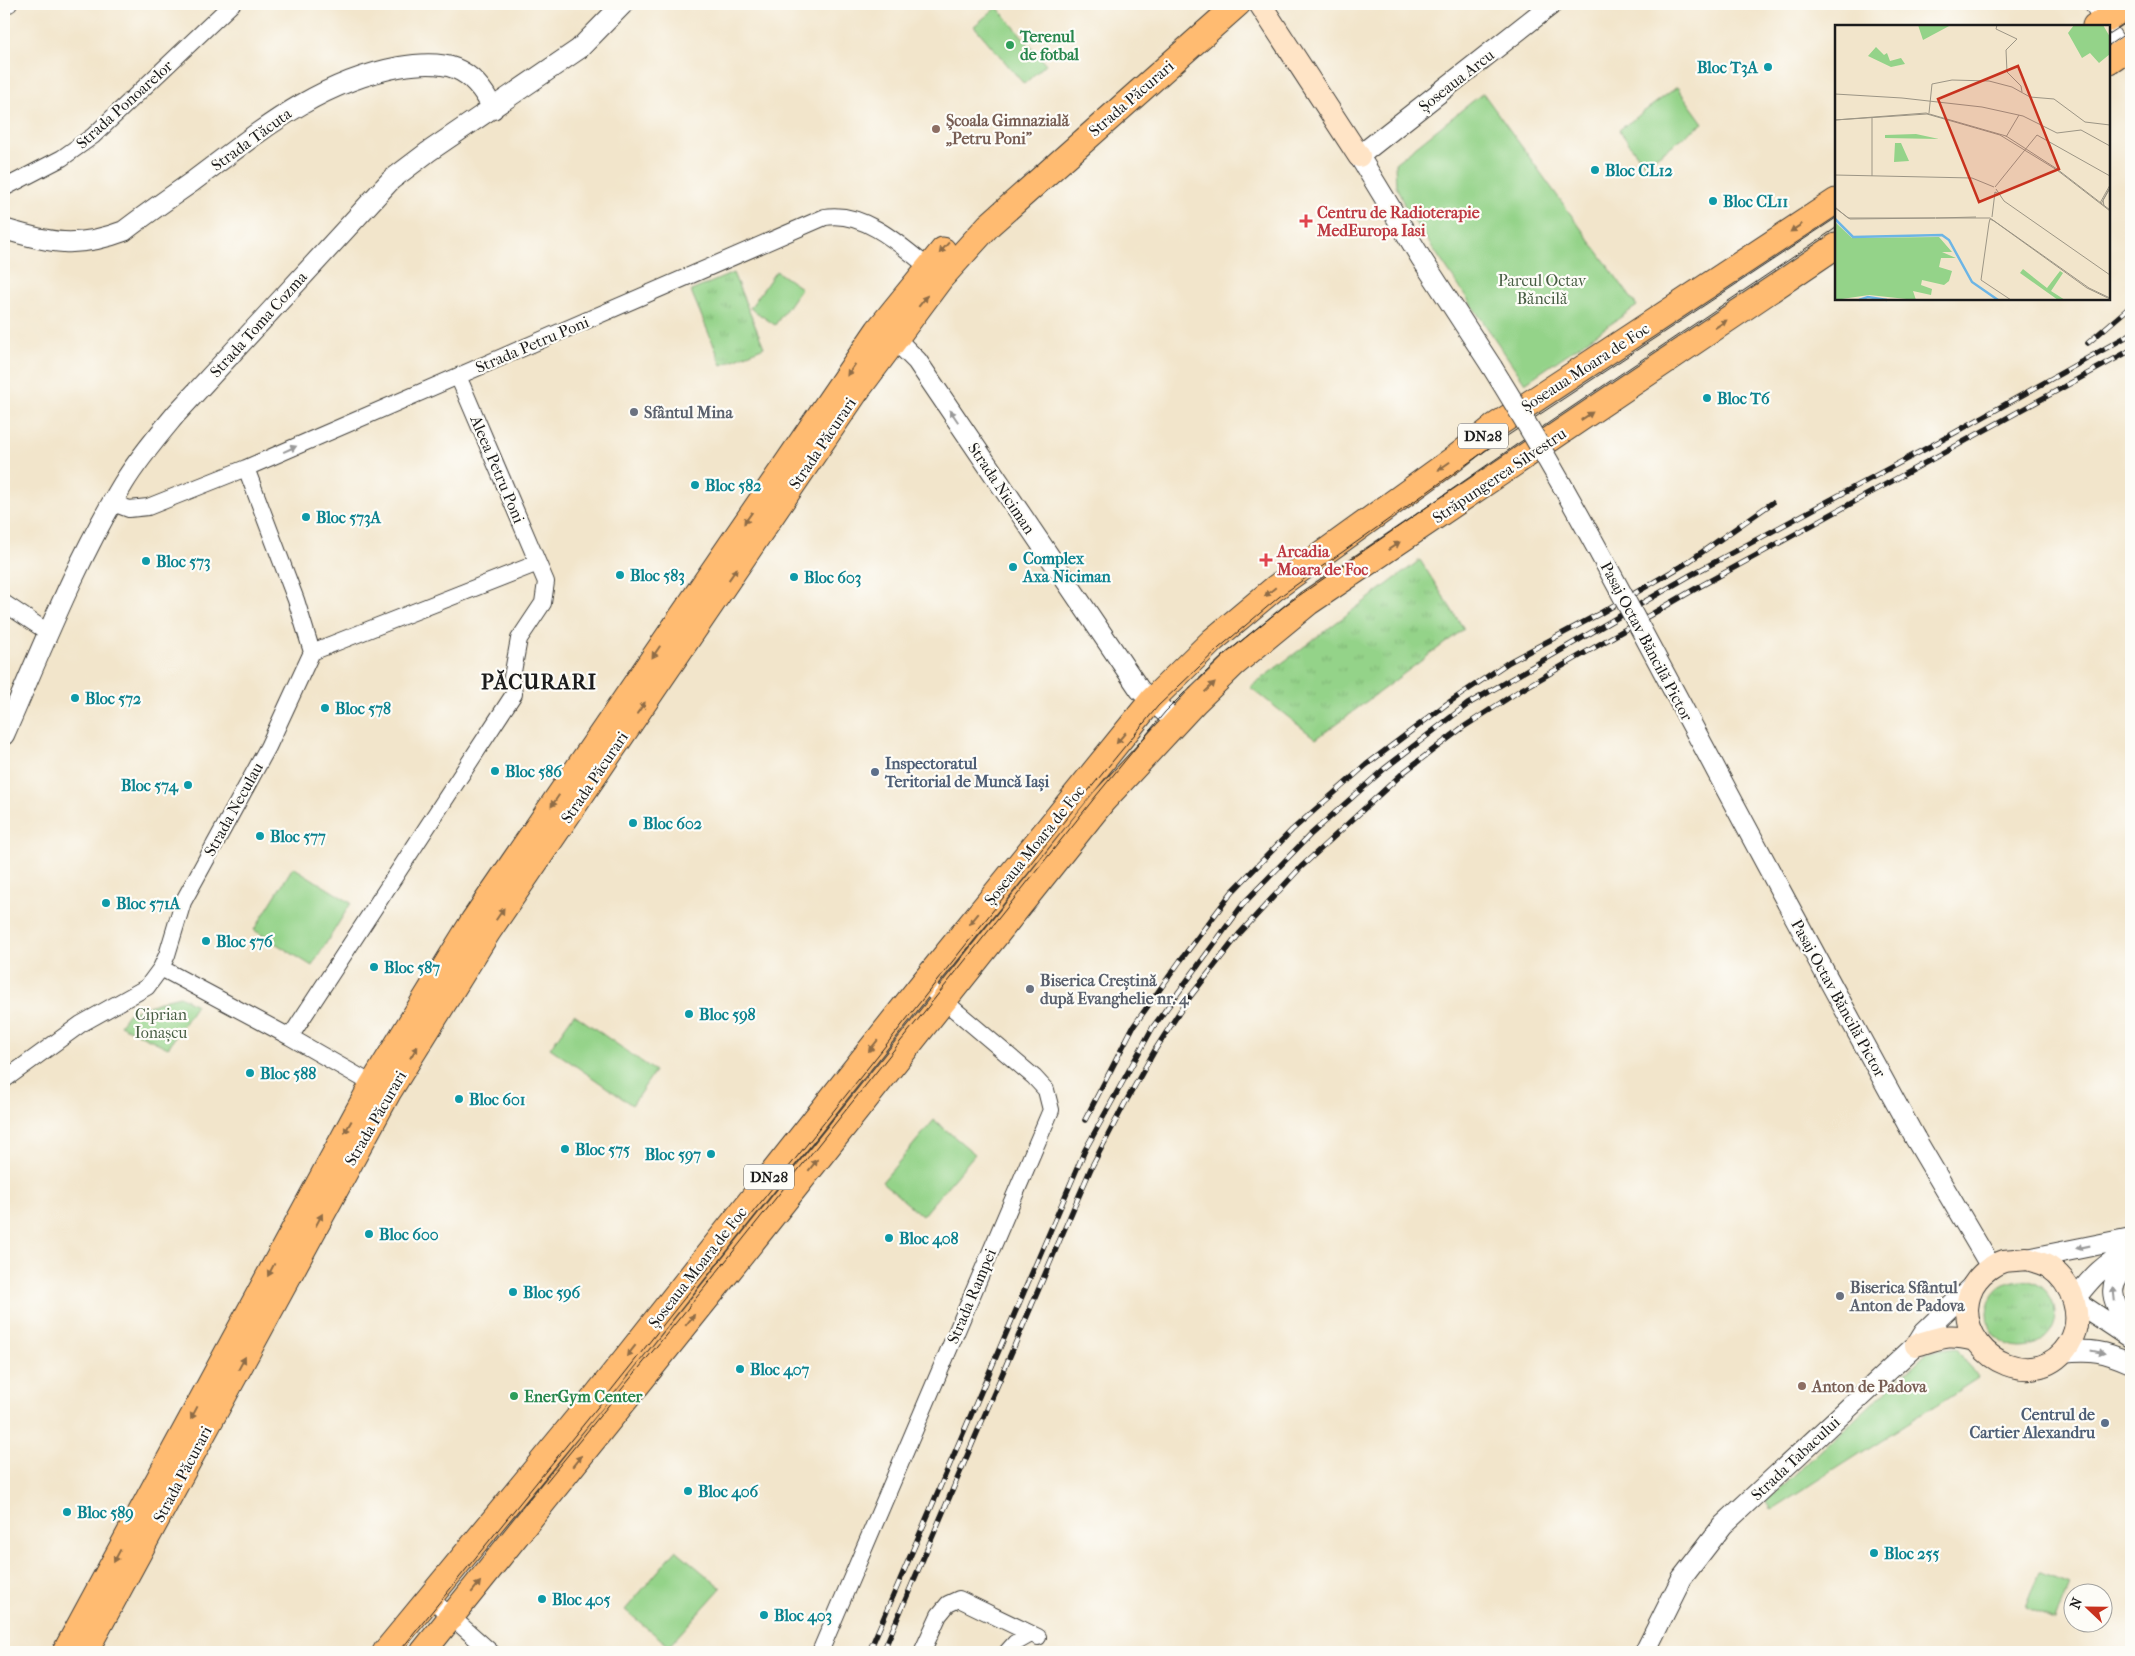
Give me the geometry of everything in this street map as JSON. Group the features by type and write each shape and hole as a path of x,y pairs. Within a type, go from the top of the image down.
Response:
{"main road":[{"name":"Strada Păcurari","path":"65,1652 380,1089 851,400 886,335 934,273 954,237 995,198 1214,4"},
{"name":"Strada Păcurari","path":"934,273 958,258 1004,211 1238,4"},
{"path":"1260,4 1359,156"},
{"path":"2101,21 2131,4"},
{"name":"Șoseaua Moara de Foc","path":"385,1652 594,1397 923,983 1152,700 1212,640 1275,588 1455,458 1495,426 1835,202"},
{"name":"Străpungerea Silvestru","path":"1176,722 1234,664 1308,604 1835,247"},
{"name":"Șoseaua Moara de Foc","path":"423,1652 1103,801 1176,722"},
{"name":"Strada Păcurari","path":"85,1652 380,1089"},
{"path":"2027,1259 2047,1266 2059,1275 2074,1300 2076,1317 2070,1343 2062,1352 2054,1360 2041,1366 2028,1368 2014,1367 2000,1362 1987,1354 1975,1340 1969,1328 1967,1314 1972,1286 1981,1274 2003,1261 2027,1259"},
{"path":"1916,1345 1942,1336 1954,1335 1975,1340"}],"street":[{"path":"4,6 9,4"},
{"name":"Strada Ponoarelor","path":"4,188 62,158 94,136 232,4"},
{"name":"Strada Toma Cozma","path":"4,735 84,558 113,503 147,450 176,414 391,180 428,152 580,48 623,4"},
{"name":"Șoseaua Arcu","path":"1359,156 1552,4"},
{"path":"2110,35 2121,53"},
{"name":"Strada Tăcuta","path":"4,229 32,237 72,243 104,238 124,230 291,109 337,85 374,72 411,65 444,65 462,71 473,78 484,90 493,109"},
{"name":"Pasaj Octav Băncilă Pictor","path":"1359,156 1420,258 1492,367 1559,476 1915,1138 1991,1267"},
{"name":"Strada Petru Poni","path":"113,503 130,509 148,507 246,468 825,217 836,215 849,217 866,224 895,240 934,273"},
{"name":"Strada Niciman","path":"886,335 917,361 1140,690 1176,722"},
{"name":"Aleea Petru Poni","path":"290,1037 514,694 512,677 519,639 543,603 546,582 458,376"},
{"path":"246,468 296,600 312,652 538,563"},
{"path":"4,603 49,633"},
{"name":"Strada Neculau","path":"8,1072 81,1024 147,987 161,968 167,955 183,902 268,748 312,652"},
{"path":"161,968 290,1037 380,1089"},
{"name":"Strada Rampei","path":"820,1652 1050,1110 1046,1090 1034,1077 923,983"},
{"path":"2027,1259 2131,1238"},
{"path":"2131,1251 2111,1260 2092,1277 2074,1300 2131,1338"},
{"path":"2131,1264 2124,1268 2114,1281 2113,1294 2117,1308 2131,1327"},
{"name":"Strada Tabacului","path":"1645,1652 1682,1578 1723,1525 1916,1345 1924,1332 1972,1286"},
{"path":"2062,1352 2094,1350 2114,1355 2131,1364"},
{"path":"429,1597 492,1652"},
{"path":"922,1652 939,1615 948,1604 959,1599 1035,1635 1015,1644 1007,1652"}],"green space":[{"name":"Terenul de fotbal","path":"997,7 1046,64 1024,84 974,26"},
{"path":"1677,87 1703,123 1645,165 1619,130"},
{"name":"Parcul Octav Băncilă","path":"1483,93 1637,306 1525,383 1406,209 1396,186 1395,163"},
{"path":"776,271 801,288 775,325 750,308"},
{"path":"733,273 764,347 722,365 691,291"},
{"path":"1420,560 1464,629 1316,739 1250,687"},
{"path":"293,867 351,903 312,966 254,930"},
{"name":"Ciprian Ionașcu","path":"180,996 196,1005 168,1048 120,1025 128,1014"},
{"path":"574,1014 655,1071 632,1105 550,1048"},
{"path":"934,1120 975,1154 922,1216 882,1182"},
{"path":"2021,1280 2034,1283 2045,1290 2052,1301 2055,1314 2052,1327 2045,1338 2034,1345 2021,1348 2008,1345 1997,1338 1990,1327 1987,1314 1990,1301 1997,1290 2008,1283"},
{"path":"1957,1348 1978,1378 1772,1510 1766,1501 1928,1352"},
{"path":"676,1550 721,1588 669,1646 625,1610"},
{"path":"2039,1572 2069,1584 2062,1584 2062,1602 2055,1620 2025,1608"}],"tram line":[{"path":"2110,33 2131,20"},
{"path":"2110,44 2131,30"},
{"path":"399,1652 601,1403 1158,706 1219,648 1279,597 1495,444 1835,219"},
{"path":"546,1482 705,1287 1096,796 1165,712 1185,692 1225,654 1287,604 1516,445 1835,229"}],"railway":[{"path":"2088,343 2131,306"},
{"path":"869,1652 1085,1150 1153,1027 1244,903 1310,835 1384,769 1468,704 1689,576 1940,441 2131,334"},
{"path":"883,1652 1092,1166 1124,1105 1155,1050 1186,1002 1240,933 1301,867 1404,772 1462,728 1519,691 1695,589 2131,350"},
{"path":"1085,1120 1133,1027 1180,961 1232,892 1292,830 1366,765 1448,703 1509,662 1599,614 1685,564 1772,503"}],"place":[{"name":"Terenul de fotbal","path":"1010,45"},
{"name":"Bloc T3A","path":"1768,67"},
{"name":"Şcoala Gimnazială „Petru Poni”","path":"936,129"},
{"name":"Bloc CL12","path":"1595,170"},
{"name":"Bloc CL11","path":"1713,201"},
{"name":"Centru de Radioterapie MedEuropa Iasi","path":"1306,221"},
{"name":"Bloc T6","path":"1707,398"},
{"name":"Sfântul Mina","path":"634,412"},
{"name":"Bloc 582","path":"695,485"},
{"name":"Bloc 573A","path":"306,517"},
{"name":"Arcadia Moara de Foc","path":"1266,560"},
{"name":"Bloc 573","path":"146,561"},
{"name":"Complex Axa Niciman","path":"1013,567"},
{"name":"Bloc 583","path":"620,575"},
{"name":"Bloc 603","path":"794,577"},
{"name":"Bloc 572","path":"75,698"},
{"name":"Bloc 578","path":"325,708"},
{"name":"Bloc 586","path":"495,771"},
{"name":"Inspectoratul Teritorial de Muncă Iași","path":"875,772"},
{"name":"Bloc 574","path":"188,785"},
{"name":"Bloc 602","path":"633,823"},
{"name":"Bloc 577","path":"260,836"},
{"name":"Bloc 571A","path":"106,903"},
{"name":"Bloc 576","path":"206,941"},
{"name":"Bloc 587","path":"374,967"},
{"name":"Biserica Creștină după Evanghelie nr. 4","path":"1030,989"},
{"name":"Bloc 598","path":"689,1014"},
{"name":"Bloc 588","path":"250,1073"},
{"name":"Bloc 601","path":"459,1099"},
{"name":"Bloc 575","path":"565,1149"},
{"name":"Bloc 597","path":"711,1154"},
{"name":"Bloc 600","path":"369,1234"},
{"name":"Bloc 408","path":"889,1238"},
{"name":"Bloc 596","path":"513,1292"},
{"name":"Biserica Sfântul Anton de Padova","path":"1840,1296"},
{"name":"Bloc 407","path":"740,1369"},
{"name":"Anton de Padova","path":"1802,1386"},
{"name":"EnerGym Center","path":"514,1396"},
{"name":"Centrul de Cartier Alexandru","path":"2105,1423"},
{"name":"Bloc 406","path":"688,1491"},
{"name":"Bloc 589","path":"67,1512"},
{"name":"Bloc 255","path":"1874,1553"},
{"name":"Bloc 405","path":"542,1599"},
{"name":"Bloc 403","path":"764,1615"}],"district":[{"name":"PĂCURARI","path":"539,682"}]}
